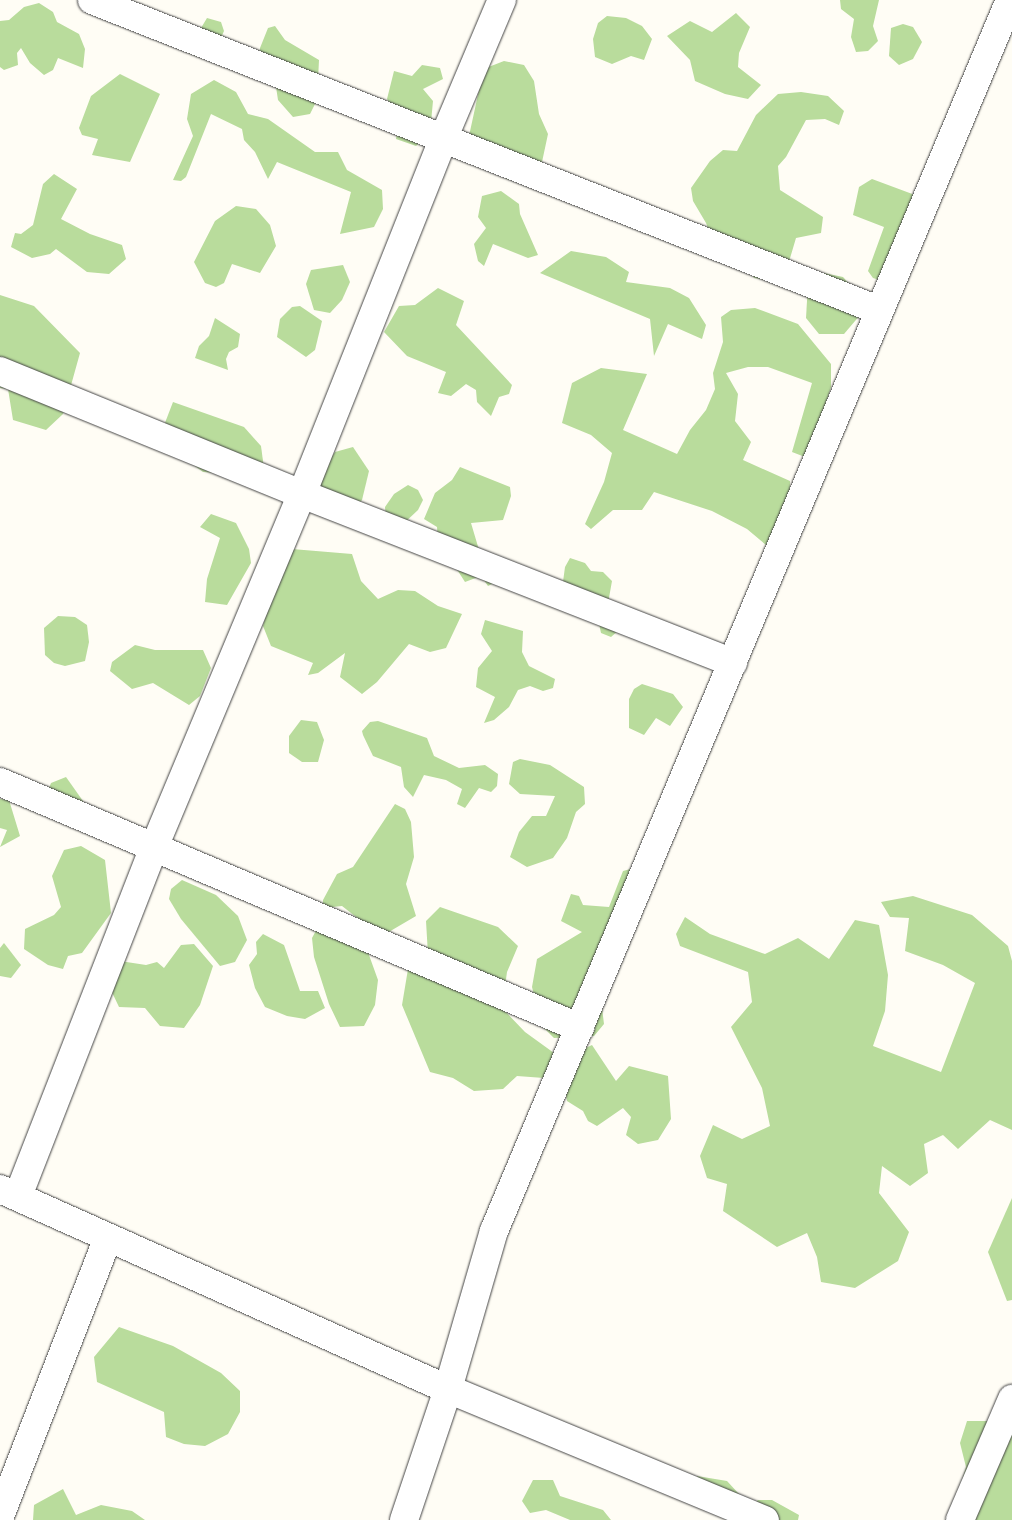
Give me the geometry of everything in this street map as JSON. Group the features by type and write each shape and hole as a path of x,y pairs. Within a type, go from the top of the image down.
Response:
{"street":[{"path":"92,0 444,137 878,310"},
{"path":"502,0 444,137 302,494 9,1192 448,1389 765,1520"},
{"path":"404,1520 448,1389 494,1231 733,663 878,310 1010,0"},
{"path":"0,371 302,494 733,663"},
{"path":"0,782 155,845 580,1028"},
{"path":"0,1516 108,1238"},
{"path":"960,1520 1012,1399"}],"green space":[{"path":"840,0 879,0 873,26 878,41 868,51 856,52 851,37 854,19 841,9"},
{"path":"39,3 53,12 57,22 79,34 85,49 83,68 58,58 53,70 44,75 30,63 21,48 17,53 18,65 4,70 0,67 0,21 9,20 24,7"},
{"path":"736,13 750,27 739,53 738,67 761,85 748,99 725,94 695,81 690,60 667,36 690,21 712,32"},
{"path":"607,16 626,18 642,26 652,39 644,60 631,56 612,64 595,57 593,39 598,23"},
{"path":"207,18 221,22 224,31 220,40 198,57 184,51 185,40 195,38"},
{"path":"903,24 913,27 922,42 913,59 899,65 889,56 891,28"},
{"path":"275,26 285,40 319,60 317,100 310,114 293,117 278,100 274,74 258,69 260,48 268,28"},
{"path":"504,61 524,65 534,81 539,114 548,134 542,162 509,180 494,172 469,136 482,76 486,68"},
{"path":"422,65 440,68 443,79 423,89 433,101 430,133 416,146 396,139 400,118 387,99 394,71 412,76"},
{"path":"120,74 160,94 130,162 92,155 98,139 82,135 79,128 91,96"},
{"path":"214,80 236,92 248,114 268,119 315,152 338,152 347,170 382,190 383,209 374,227 340,234 351,192 277,162 268,179 255,152 244,140 242,129 211,114 186,177 181,181 173,180 193,136 187,119 191,94"},
{"path":"801,92 828,96 844,111 839,125 825,119 806,120 786,157 778,166 780,190 823,217 821,233 796,238 783,282 754,278 742,258 717,251 706,223 693,201 691,188 710,161 723,150 737,151 756,115 778,94"},
{"path":"54,174 77,189 61,219 90,234 122,245 126,259 109,274 87,272 56,249 50,254 32,258 11,247 15,233 21,234 33,225 43,184"},
{"path":"872,179 915,195 892,284 873,278 868,271 884,227 853,215 859,187"},
{"path":"501,191 519,204 520,214 538,255 528,258 493,244 484,266 478,261 474,244 486,228 478,217 482,196"},
{"path":"236,206 256,209 270,225 276,246 260,273 232,264 224,283 216,287 205,283 194,262 215,221"},
{"path":"571,251 606,257 629,272 626,282 670,288 689,298 706,325 702,339 668,324 654,356 650,319 540,273"},
{"path":"343,265 350,282 342,300 330,313 314,310 306,284 311,270"},
{"path":"824,273 843,277 860,296 861,314 844,334 819,334 806,318 808,284"},
{"path":"438,288 464,301 456,325 512,385 509,394 499,397 491,416 477,402 476,390 466,384 451,396 438,393 446,372 407,356 384,332 399,306 415,305"},
{"path":"0,295 34,306 80,353 63,414 46,430 13,420 8,389 0,388"},
{"path":"300,306 322,321 315,350 306,357 277,337 280,319 292,307"},
{"path":"755,308 798,324 831,364 831,387 815,438 805,457 792,452 812,383 768,367 748,367 726,373 738,394 735,421 751,442 743,460 790,481 789,547 766,545 747,529 712,511 654,492 642,510 613,510 591,529 585,524 604,482 612,453 591,435 562,423 572,383 601,368 647,374 623,430 677,454 690,430 706,410 715,389 713,373 723,342 721,317 731,310"},
{"path":"215,318 240,334 238,347 229,352 226,359 228,370 195,358 199,346 209,336"},
{"path":"173,402 244,427 261,446 265,476 203,472 180,455 163,428"},
{"path":"353,447 369,471 362,500 346,519 319,492 321,473 335,452"},
{"path":"460,467 510,487 511,496 503,520 471,523 482,560 496,582 488,586 481,576 465,582 438,540 437,527 424,519 435,493 452,480"},
{"path":"408,485 418,490 423,500 418,510 402,525 386,520 385,507 394,494"},
{"path":"211,514 236,523 249,549 251,563 227,605 205,602 207,579 220,538 200,527"},
{"path":"292,549 352,554 361,581 378,599 398,590 415,591 438,606 462,614 446,648 430,652 409,644 377,682 362,694 340,677 345,653 318,673 308,675 313,663 271,646 263,626 274,578"},
{"path":"570,558 585,563 591,571 603,572 612,581 607,609 619,630 611,637 601,633 598,619 562,589 565,567"},
{"path":"58,616 75,617 87,625 89,642 85,661 65,666 54,663 45,655 44,628"},
{"path":"485,620 523,631 522,652 529,666 555,679 553,688 543,691 530,686 518,690 509,707 494,720 484,723 495,697 476,687 478,668 492,651 481,634"},
{"path":"135,645 155,650 203,650 211,668 200,696 189,705 153,683 132,689 110,671 112,662"},
{"path":"642,684 673,694 683,707 670,726 656,718 644,735 629,728 629,699 634,689"},
{"path":"301,720 317,722 324,740 318,762 302,762 289,753 289,736"},
{"path":"378,721 427,738 434,756 459,768 485,765 498,774 497,786 491,792 479,788 465,808 457,804 462,789 446,780 424,775 413,797 404,787 401,767 373,756 363,735 362,731 370,722"},
{"path":"520,759 550,765 584,787 585,804 576,812 567,838 553,858 527,867 510,857 519,832 532,816 546,816 555,796 520,794 509,784 513,762"},
{"path":"66,777 83,801 84,814 48,791 51,783"},
{"path":"0,799 9,800 20,836 0,847 7,830 0,828"},
{"path":"395,804 405,809 411,822 414,857 406,884 416,916 387,933 369,927 342,906 323,908 323,900 337,874 353,867"},
{"path":"81,846 105,860 111,913 82,953 68,956 63,969 48,965 24,949 25,929 54,915 61,907 52,876 64,850"},
{"path":"634,868 597,968 604,1024 594,1036 554,1038 542,1026 532,987 537,959 582,932 561,921 571,894 579,896 583,905 609,907 623,871"},
{"path":"182,880 216,895 238,916 247,940 235,962 220,966 181,919 169,899 171,889"},
{"path":"913,896 972,915 1008,946 1012,961 1012,1130 990,1120 958,1149 943,1135 924,1144 928,1173 910,1186 882,1166 879,1193 909,1232 898,1261 855,1288 821,1282 817,1257 807,1233 777,1247 723,1211 727,1184 707,1178 700,1156 713,1125 742,1139 770,1126 762,1088 731,1027 752,1002 748,972 680,946 676,934 685,917 710,934 765,954 798,938 829,959 855,920 879,925 888,975 885,1011 873,1046 941,1072 975,983 943,965 905,951 909,918 890,917 881,902"},
{"path":"440,907 498,927 518,946 507,972 502,1008 525,1032 554,1053 544,1078 517,1076 503,1089 474,1091 453,1078 430,1072 402,1005 408,969 428,955 426,921"},
{"path":"320,923 367,930 369,955 378,980 375,1005 364,1026 340,1027 329,1004 314,957 312,938"},
{"path":"263,934 284,945 300,991 318,991 325,1008 305,1019 287,1016 265,1007 255,988 249,965 257,954 256,942"},
{"path":"4,943 21,965 11,978 0,976 0,948"},
{"path":"194,944 213,966 200,1005 184,1028 160,1026 145,1008 119,1007 109,986 120,961 146,965 157,962 164,968 181,945"},
{"path":"592,1045 616,1081 629,1066 668,1076 671,1119 658,1140 638,1144 626,1135 631,1117 623,1108 597,1126 588,1121 583,1111 567,1101 564,1086 577,1052"},
{"path":"1012,1198 1012,1300 1007,1301 988,1252"},
{"path":"119,1327 173,1346 221,1373 240,1391 240,1412 228,1434 205,1446 184,1444 166,1437 164,1412 97,1382 94,1357"},
{"path":"967,1421 990,1421 1012,1434 1012,1520 971,1520 959,1490 966,1467 960,1443"},
{"path":"697,1476 727,1481 751,1507 758,1500 772,1500 799,1515 798,1520 748,1520 700,1483"},
{"path":"533,1480 553,1480 560,1496 603,1510 611,1520 570,1520 546,1510 530,1513 522,1501"},
{"path":"63,1489 76,1515 101,1505 132,1511 145,1520 33,1520 34,1505"}]}
